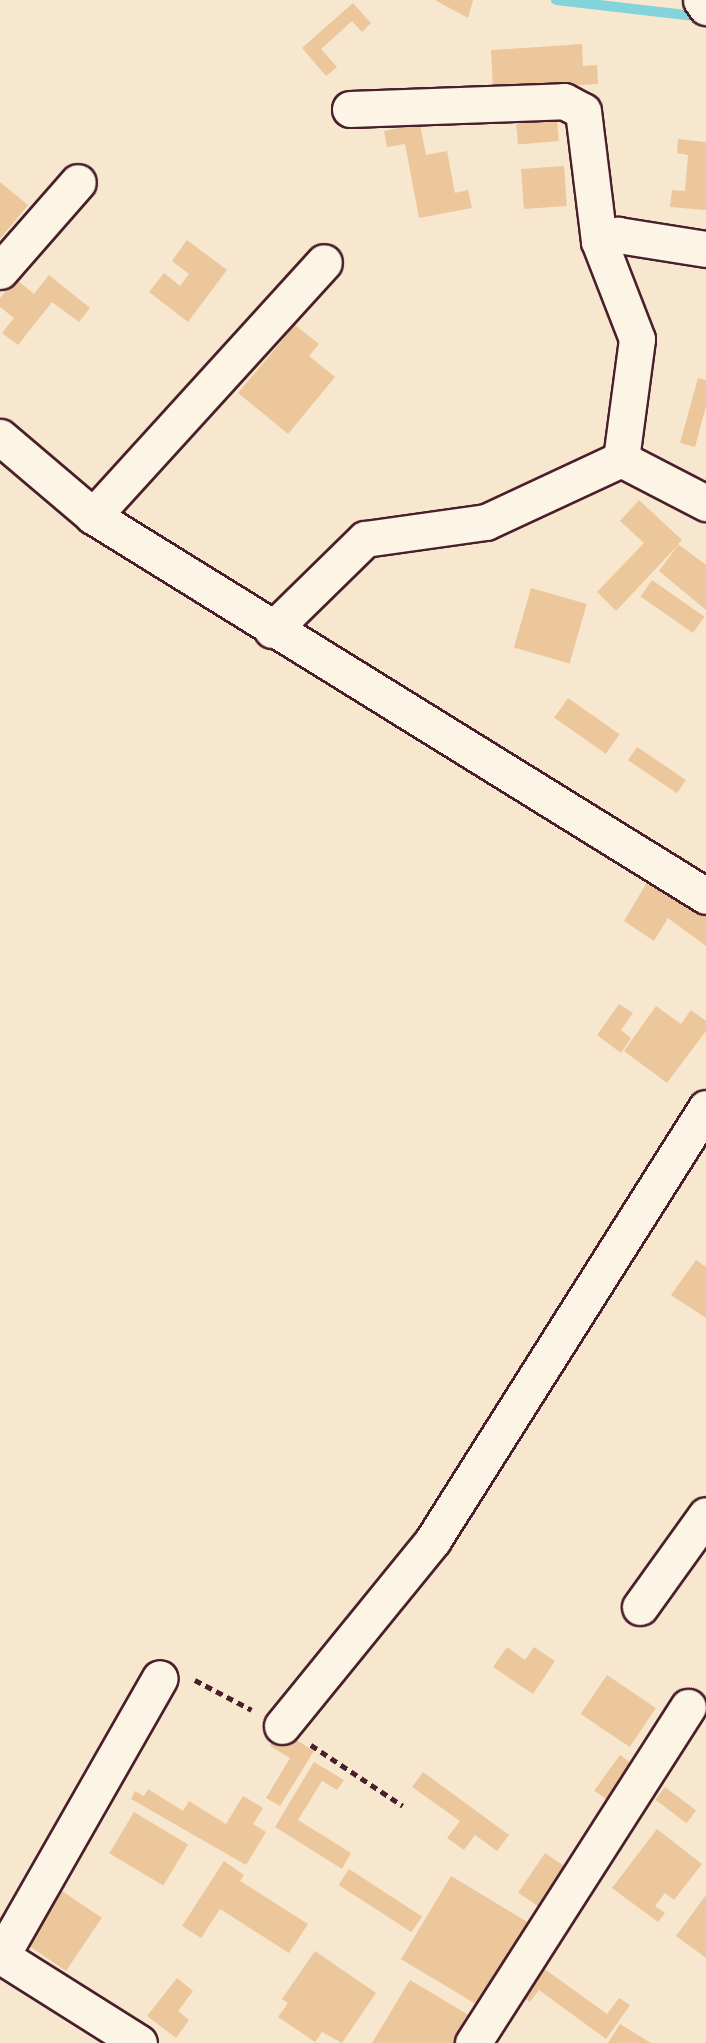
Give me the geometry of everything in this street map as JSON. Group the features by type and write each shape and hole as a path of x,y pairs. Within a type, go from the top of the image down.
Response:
{"street":[{"path":"701,0 706,7"},
{"path":"350,109 564,101 583,111 599,241 637,339 621,459"},
{"path":"0,271 78,183"},
{"path":"599,241 618,235 706,249"},
{"path":"93,516 324,262"},
{"path":"0,438 93,516 272,630 706,896"},
{"path":"621,459 706,503"},
{"path":"272,630 365,539 486,522 621,459"},
{"path":"282,1726 433,1539 706,1108"},
{"path":"640,1607 706,1516"},
{"path":"139,2043 1,1957 160,1678"},
{"path":"473,2043 688,1707"}],"path":[{"path":"160,1678 166,1665 282,1726 403,1807"}],"building":[{"path":"435,0 473,0 468,18"},
{"path":"353,3 371,23 362,32 352,21 321,49 337,67 326,76 302,48"},
{"path":"582,44 583,66 597,65 598,84 493,90 491,50"},
{"path":"557,120 559,141 518,144 516,124"},
{"path":"420,124 426,155 447,151 455,193 468,190 472,208 419,218 405,144 387,147 384,131"},
{"path":"678,139 706,142 706,210 670,207 672,190 685,191 688,155 677,153"},
{"path":"564,166 567,206 524,209 521,169"},
{"path":"0,182 28,205 0,239"},
{"path":"187,240 227,270 188,322 149,292 164,273 180,286 189,274 172,261"},
{"path":"49,275 90,308 79,322 52,302 18,345 2,333 14,318 0,307 0,298 16,279 34,294"},
{"path":"295,325 319,344 309,356 335,377 288,434 238,393"},
{"path":"698,378 706,380 706,406 695,447 680,443"},
{"path":"639,500 682,540 678,544 706,565 706,610 659,571 678,545 616,611 597,592 644,543 620,521"},
{"path":"652,580 704,617 693,633 641,596"},
{"path":"531,588 587,604 570,664 514,648"},
{"path":"568,698 620,734 606,754 554,718"},
{"path":"637,747 686,780 677,793 628,760"},
{"path":"649,879 706,916 706,946 668,918 654,941 624,921"},
{"path":"619,1004 633,1013 621,1030 631,1038 621,1053 597,1035"},
{"path":"656,1006 681,1024 691,1010 706,1021 706,1031 667,1083 624,1051"},
{"path":"696,1260 706,1267 706,1318 671,1295"},
{"path":"507,1647 525,1660 534,1647 555,1661 533,1694 493,1667"},
{"path":"607,1675 656,1708 630,1747 581,1714"},
{"path":"280,1730 314,1751 280,1806 266,1798 290,1758 270,1746"},
{"path":"620,1755 635,1766 610,1802 594,1791"},
{"path":"314,1762 344,1780 337,1790 322,1781 298,1820 351,1853 342,1869 275,1827"},
{"path":"423,1772 509,1835 497,1851 475,1835 464,1850 447,1838 460,1821 412,1787"},
{"path":"665,1787 696,1810 687,1823 655,1800"},
{"path":"148,1789 183,1811 189,1801 226,1824 243,1796 263,1808 253,1824 266,1832 246,1865 131,1799 135,1791 144,1796"},
{"path":"134,1812 188,1844 163,1886 109,1853"},
{"path":"657,1829 702,1864 674,1900 665,1893 655,1906 665,1913 658,1922 612,1888"},
{"path":"545,1853 570,1870 543,1910 518,1893"},
{"path":"224,1861 244,1875 240,1881 308,1924 289,1953 220,1909 201,1938 182,1926"},
{"path":"349,1869 422,1916 412,1932 339,1885"},
{"path":"451,1876 532,1925 482,2008 401,1959"},
{"path":"62,1891 102,1918 66,1971 26,1944"},
{"path":"706,1895 706,1958 676,1936"},
{"path":"315,1951 376,1993 342,2043 322,2032 315,2042 278,2017 288,2003 282,1999"},
{"path":"539,1965 607,2014 619,1998 630,2005 606,2039 539,1990 530,2002 518,1994"},
{"path":"177,1978 193,1991 178,2011 189,2020 176,2038 147,2016"},
{"path":"410,1980 472,2017 456,2043 372,2043"},
{"path":"620,2024 651,2043 608,2043"}],"waterway":[{"path":"556,0 703,17"}]}
